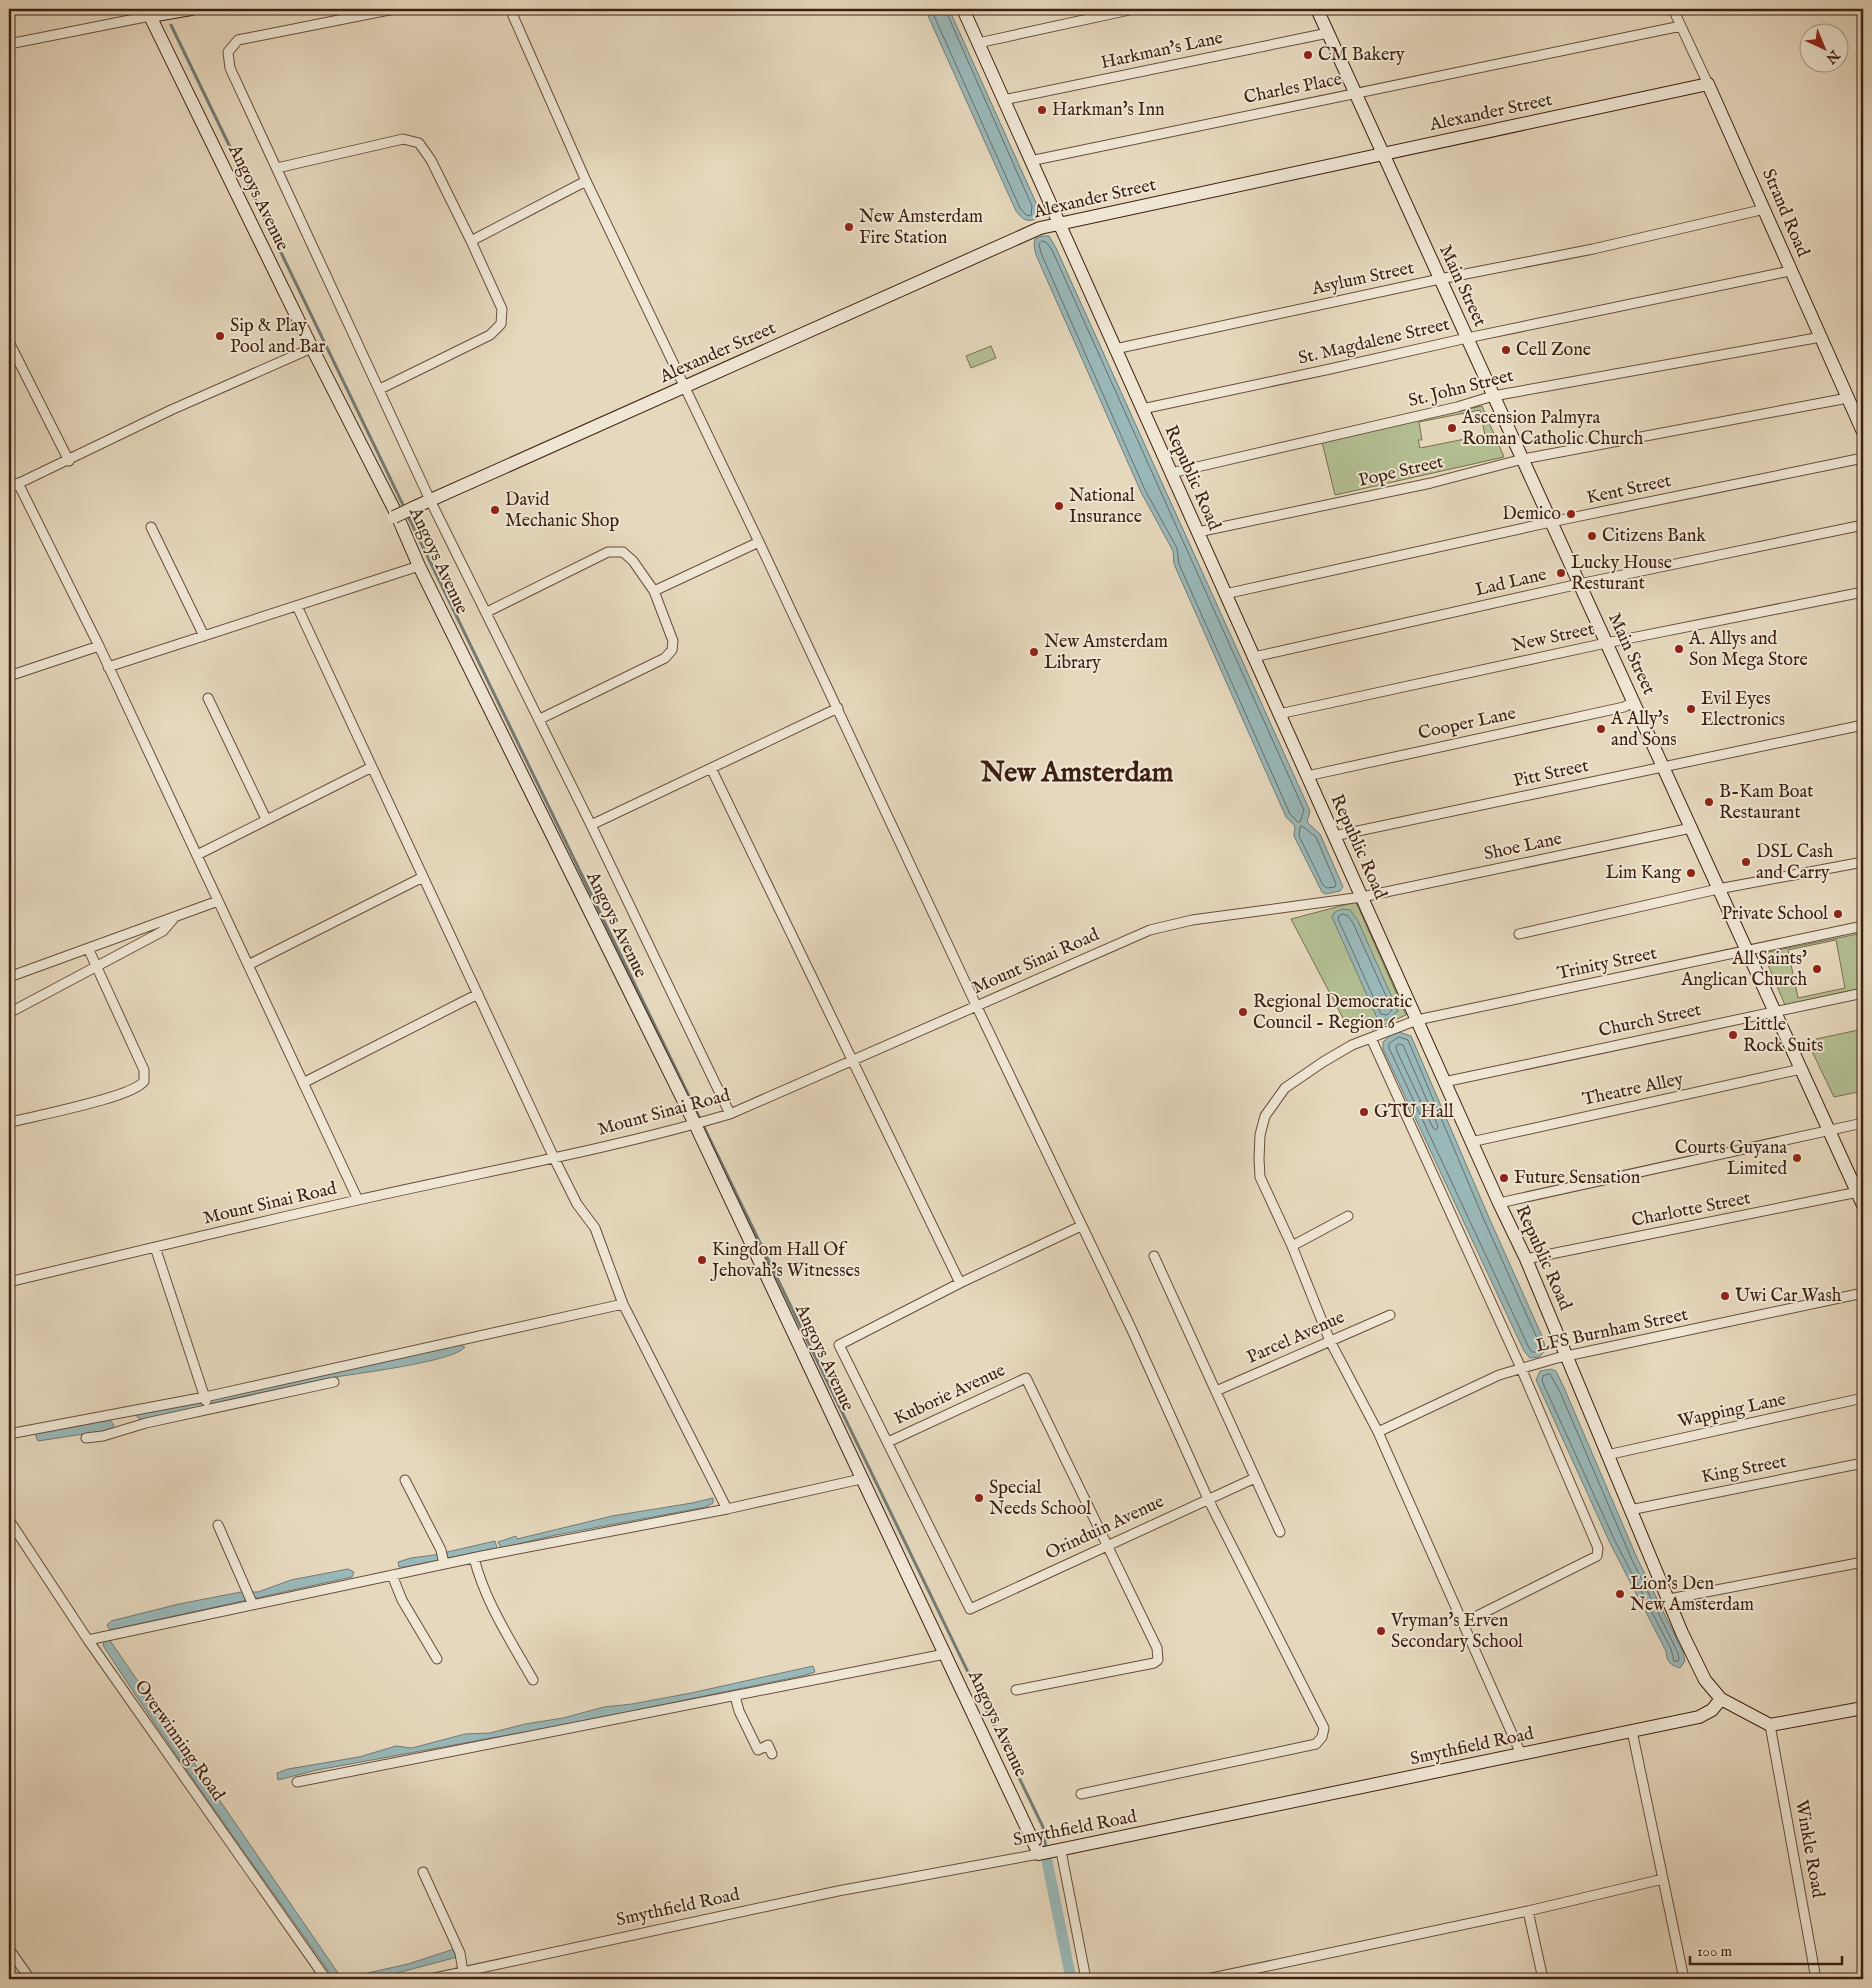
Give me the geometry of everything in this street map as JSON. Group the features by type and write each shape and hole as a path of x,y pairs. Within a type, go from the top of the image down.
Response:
{"street":[{"path":"9,44 191,9"},
{"path":"394,9 238,40 228,52 230,68 430,500 540,719 730,1114"},
{"path":"510,9 586,181 760,542 977,1007 1131,1328 1208,1499 1324,1728 1322,1737 1316,1744 1081,1794"},
{"name":"Republic Road","path":"963,9 1002,100 1254,656 1471,1142 1526,1259 1682,1633 1705,1680 1722,1699 1770,1725"},
{"path":"978,43 1134,9"},
{"name":"Main Street","path":"1317,9 1774,1012 1860,1192 1863,1205"},
{"name":"Strand Road","path":"1673,9 1765,210 1790,271 1863,432"},
{"name":"Angoys Avenue","path":"150,16 419,566 698,1124 861,1479 1039,1854"},
{"name":"Charles Place","path":"1030,161 1681,26"},
{"name":"Harkman's Lane","path":"1002,100 1328,33"},
{"name":"Alexander Street","path":"395,515 1028,233 1058,223 1708,84"},
{"path":"276,168 403,139 420,143 431,160 472,241 502,309 501,324 490,335 380,389"},
{"path":"472,241 586,181"},
{"name":"Asylum Street","path":"1115,349 1440,279 1593,250 1765,210"},
{"name":"St. Magdalene Street","path":"1142,409 1467,338 1790,271"},
{"name":"St. John Street","path":"1171,473 1456,407 1493,396 1821,337"},
{"path":"9,342 69,461"},
{"path":"9,488 69,461 172,410 312,348"},
{"name":"Pope Street","path":"1198,532 1431,483 1523,459 1848,398"},
{"name":"Kent Street","path":"1225,594 1551,522 1863,458"},
{"path":"18,483 99,646 358,1200"},
{"name":"Lad Lane","path":"1254,656 1579,584 1863,525"},
{"path":"152,528 204,636"},
{"path":"654,591 760,542"},
{"path":"487,612 608,552 623,552 633,561 654,591 673,641 672,650 665,658 540,719"},
{"path":"108,667 419,566"},
{"name":"New Street","path":"1280,714 1606,643 1863,592"},
{"path":"297,606 554,1158 577,1204 594,1228 623,1304 727,1510"},
{"path":"9,676 99,646"},
{"path":"208,698 266,820"},
{"name":"Cooper Lane","path":"1307,776 1624,707 1633,702"},
{"path":"591,824 838,708"},
{"name":"Pitt Street","path":"1334,836 1863,725"},
{"path":"197,855 372,767"},
{"path":"711,768 960,1283"},
{"name":"Shoe Lane","path":"1362,897 1691,828"},
{"path":"1520,934 1718,889 1863,862"},
{"path":"248,965 423,877"},
{"name":"Mount Sinai Road","path":"9,1282 358,1200 554,1158 698,1124 730,1114 1150,930 1192,920 1362,897"},
{"path":"9,977 218,901"},
{"path":"9,1013 163,931 175,917"},
{"name":"Trinity Street","path":"1521,1754 1378,1432 1330,1341 1292,1246 1260,1177 1258,1159 1264,1116 1286,1088 1323,1062 1352,1046 1417,1020 1863,926"},
{"path":"9,1118 16,1121 121,1094 138,1088 144,1081 144,1070 88,948"},
{"name":"Church Street","path":"1444,1082 1863,993"},
{"path":"303,1083 478,994"},
{"path":"1371,1038 1521,1368 1598,1548 1598,1556 1463,1623"},
{"name":"Theatre Alley","path":"1471,1142 1801,1069"},
{"path":"1499,1203 1863,1124"},
{"name":"Charlotte Street","path":"1526,1259 1860,1192"},
{"path":"1292,1246 1348,1216"},
{"path":"888,1442 839,1345 960,1283 1081,1226"},
{"path":"155,1247 209,1410"},
{"path":"1154,1256 1280,1532"},
{"name":"LFS Burnham Street","path":"1378,1432 1499,1375 1521,1368 1557,1358 1863,1292"},
{"path":"9,1434 205,1397 623,1304"},
{"name":"Parcel Avenue","path":"1216,1391 1390,1315"},
{"name":"Kuborie Avenue","path":"888,1442 1026,1378 1107,1545"},
{"path":"86,1438 103,1436 146,1423 334,1382"},
{"name":"Wapping Lane","path":"1607,1455 1863,1398"},
{"name":"Orinduin Avenue","path":"888,1442 970,1609 1256,1478"},
{"name":"King Street","path":"1630,1510 1863,1463"},
{"path":"88,1640 444,1563 727,1510 861,1479"},
{"path":"406,1480 441,1550 444,1563"},
{"name":"Overwinning Road","path":"9,1520 88,1640 326,1979"},
{"path":"218,1526 253,1605"},
{"path":"1016,1690 1144,1665 1158,1660 1157,1648 1107,1545"},
{"path":"474,1558 492,1606 533,1680"},
{"path":"1669,1599 1863,1562"},
{"path":"392,1575 402,1600 437,1659"},
{"path":"297,1782 945,1654"},
{"path":"736,1696 740,1711 758,1750 768,1745 772,1754"},
{"name":"Smythfield Road","path":"430,1979 838,1891 1061,1851 1699,1716 1712,1710 1722,1699"},
{"path":"1770,1725 1863,1708"},
{"name":"Winkle Road","path":"1770,1725 1816,1979"},
{"path":"1632,1730 1684,1979"},
{"path":"1061,1851 1086,1979"},
{"path":"423,1872 460,1953 463,1972"},
{"path":"1207,1979 1528,1911 1663,1878"},
{"path":"1528,1911 1543,1979"},
{"path":"9,1949 30,1979"}],"green space":[{"path":"991,346 996,358 971,368 966,356"},
{"path":"1482,406 1504,457 1335,495 1322,442","holes":["1480,410 1485,435 1420,448 1418,440 1422,440 1419,422"]},
{"path":"1356,902 1406,1015 1372,1030 1365,1018 1346,1024 1291,919"},
{"path":"1863,933 1863,988 1785,1005 1763,953","holes":["1836,940 1845,988 1798,998 1788,950"]},
{"path":"1863,1029 1863,1091 1834,1097 1807,1041"}],"water":[{"path":"925,9 949,9 1037,205 1038,218 1026,220 1016,211"},
{"path":"1049,236 1056,248 1310,811 1307,822 1320,834 1343,887 1340,891 1326,894 1322,892 1294,836 1295,826 1286,817 1174,564 1173,551 1141,492 1036,255 1035,239"},
{"path":"1342,909 1350,910 1358,921 1398,1011 1388,1020 1378,1020 1332,917 1335,912"},
{"path":"1399,1032 1411,1036 1542,1336 1546,1350 1539,1357 1530,1358 1524,1351 1383,1049 1383,1042 1392,1034"},
{"path":"458,1345 465,1347 442,1358 329,1378 213,1403 211,1401 213,1399"},
{"path":"1551,1369 1556,1371 1565,1390 1637,1558 1683,1652 1685,1661 1680,1668 1671,1664 1667,1658 1666,1651 1610,1543 1536,1380 1540,1371"},
{"path":"199,1402 203,1404 203,1407 141,1421 136,1415 139,1413"},
{"path":"110,1420 114,1425 110,1430 38,1441 36,1437 37,1433"},
{"path":"713,1498 713,1503 706,1507 556,1535 501,1548 498,1542 516,1536 517,1539 612,1516"},
{"path":"495,1541 497,1548 399,1567 398,1562 411,1558 434,1555"},
{"path":"348,1569 354,1572 352,1577 110,1630 107,1625 111,1621 179,1604 241,1592 258,1592 291,1580"},
{"path":"109,1639 338,1973 345,1978 408,1964 454,1949 457,1957 375,1979 334,1979 189,1773 104,1647 103,1642"},
{"path":"813,1666 815,1672 806,1675 574,1723 317,1770 278,1780 277,1773 288,1769 359,1757 396,1746 412,1748 465,1734 490,1733 525,1724 563,1718 604,1707 691,1693"}],"waterway":[{"path":"171,25 405,509"},
{"path":"407,514 1043,1827 1046,1849"},
{"path":"1047,1861 1071,1979"}],"place":[{"name":"CM Bakery","path":"1308,55"},
{"name":"Harkman's Inn","path":"1042,110"},
{"name":"New Amsterdam Fire Station","path":"849,227"},
{"name":"Sip & Play Pool and Bar","path":"220,336"},
{"name":"Cell Zone","path":"1506,350"},
{"name":"Ascension Palmyra Roman Catholic Church","path":"1452,428"},
{"name":"National Insurance","path":"1059,506"},
{"name":"David Mechanic Shop","path":"495,510"},
{"name":"Demico","path":"1571,514"},
{"name":"Citizens Bank","path":"1592,536"},
{"name":"Lucky House Resturant","path":"1561,573"},
{"name":"A. Allys and Son Mega Store","path":"1679,649"},
{"name":"New Amsterdam Library","path":"1034,652"},
{"name":"Evil Eyes Electronics","path":"1691,709"},
{"name":"A Ally's and Sons","path":"1601,729"},
{"name":"B-Kam Boat Restaurant","path":"1709,802"},
{"name":"DSL Cash and Carry","path":"1746,862"},
{"name":"Lim Kang","path":"1691,873"},
{"name":"Private School","path":"1838,914"},
{"name":"All Saints' Anglican Church","path":"1817,969"},
{"name":"Regional Democratic Council - Region 6","path":"1243,1012"},
{"name":"Little Rock Suits","path":"1733,1035"},
{"name":"GTU Hall","path":"1364,1112"},
{"name":"Courts Guyana Limited","path":"1797,1158"},
{"name":"Future Sensation","path":"1504,1178"},
{"name":"Kingdom Hall Of Jehovah’s Witnesses","path":"702,1260"},
{"name":"Uwi Car Wash","path":"1725,1296"},
{"name":"Special Needs School","path":"979,1498"},
{"name":"Lion's Den New Amsterdam","path":"1620,1594"},
{"name":"Vryman's Erven Secondary School","path":"1381,1631"}],"district":[{"name":"New Amsterdam","path":"1077,773"}]}
